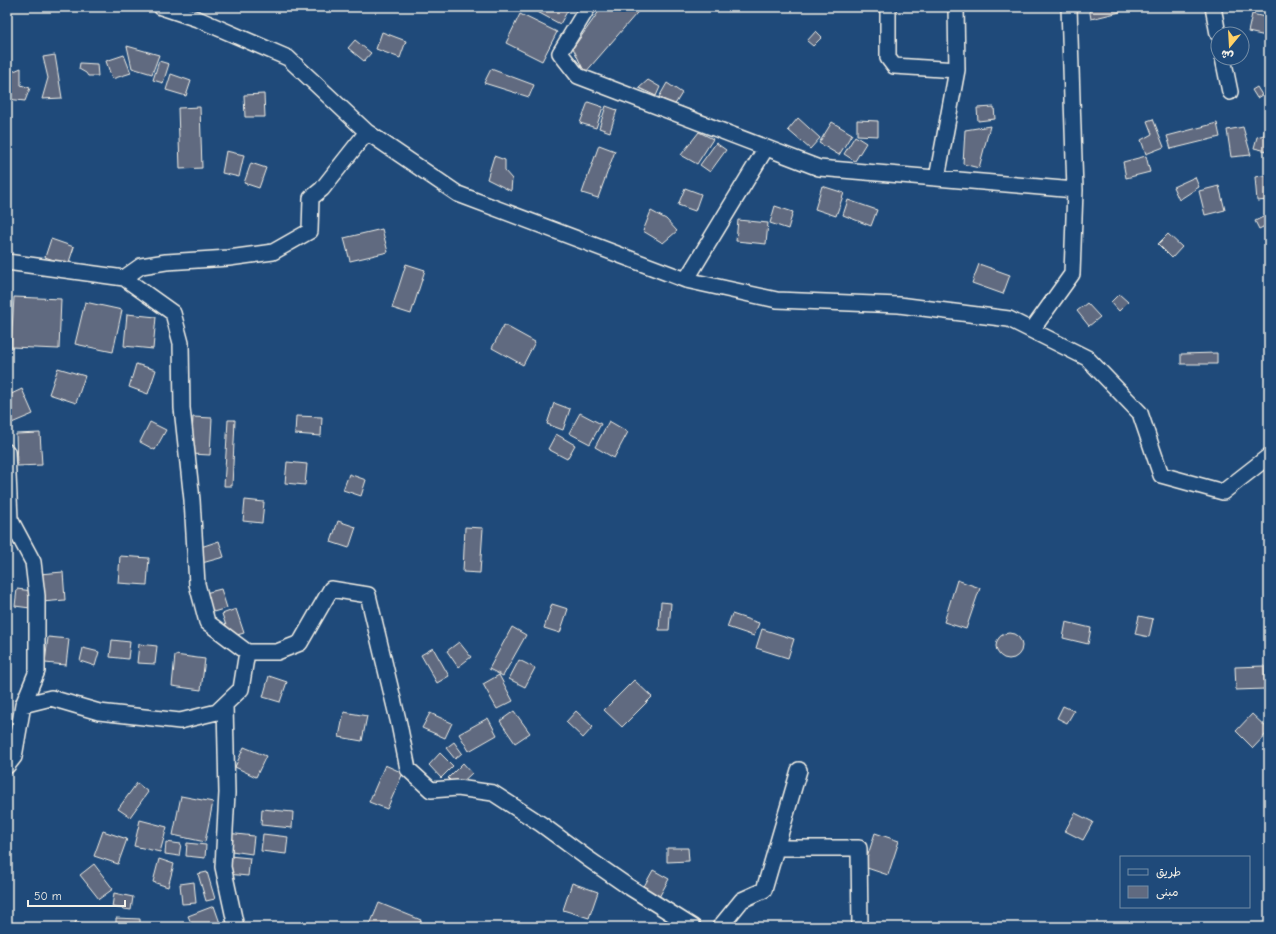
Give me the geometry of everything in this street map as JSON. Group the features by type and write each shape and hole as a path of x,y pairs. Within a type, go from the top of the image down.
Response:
{"street":[{"path":"161,7 200,20 288,58 367,132 458,194 686,280 777,300 899,305 1009,319 1086,358 1140,413 1161,475 1223,492 1269,456"},
{"path":"588,7 560,52 578,76 819,168 1075,190"},
{"path":"888,7 888,58 894,66 957,70"},
{"path":"937,178 957,70 956,7"},
{"path":"1032,330 1072,274 1075,190 1069,7"},
{"path":"1213,7 1217,26"},
{"path":"1225,66 1230,92"},
{"path":"124,278 141,266 166,262 229,258 272,252 310,231 311,198 322,189 367,132"},
{"path":"686,280 766,148"},
{"path":"7,262 124,278 173,313 181,343 182,408 192,500 197,584 206,622 247,652 277,652 300,643 331,589 368,595 394,702 408,769 431,790 458,788 493,794 541,824 626,885 693,927"},
{"path":"7,452 10,519 33,562 37,596 37,671 23,705 14,757 7,766"},
{"path":"23,705 51,698 99,712 180,721 217,712 241,689 247,652"},
{"path":"225,705 227,793 223,867 236,927"},
{"path":"720,927 742,900 764,890 799,770"},
{"path":"776,848 859,848 860,927"}],"building":[{"path":"534,7 561,7 568,10 560,24 532,9"},
{"path":"602,7 642,7 585,73 573,48"},
{"path":"1089,7 1119,7 1120,12 1091,19"},
{"path":"520,14 557,32 542,61 506,43"},
{"path":"1252,14 1269,18 1266,36 1250,32 1249,26"},
{"path":"816,31 822,37 813,46 807,41"},
{"path":"382,32 406,41 400,58 376,49"},
{"path":"355,40 371,53 364,61 348,48"},
{"path":"127,46 159,55 152,74 132,68"},
{"path":"55,55 62,98 42,99 48,78 43,57"},
{"path":"124,55 131,73 112,79 106,61"},
{"path":"159,61 169,64 163,83 153,80"},
{"path":"80,63 97,64 98,76 88,76 79,69"},
{"path":"21,68 21,85 30,88 25,101 7,99 7,74"},
{"path":"491,69 534,85 529,97 484,83"},
{"path":"171,74 191,81 186,96 166,90"},
{"path":"648,80 660,87 656,96 639,88"},
{"path":"667,83 682,93 674,106 659,97"},
{"path":"1257,87 1262,95 1257,98 1252,90"},
{"path":"264,94 265,117 245,117 244,95"},
{"path":"588,102 603,107 596,128 580,123"},
{"path":"606,106 617,110 610,132 599,128"},
{"path":"200,107 202,168 180,169 178,108"},
{"path":"994,107 995,119 978,121 977,108"},
{"path":"798,118 820,138 810,149 788,130"},
{"path":"1153,119 1164,147 1146,154 1141,140 1152,134 1147,121"},
{"path":"857,120 878,121 878,136 857,135"},
{"path":"832,122 852,134 839,155 819,143"},
{"path":"1217,123 1220,137 1171,149 1167,136"},
{"path":"990,126 979,168 963,164 965,130"},
{"path":"1265,126 1269,127 1269,144 1267,151 1254,148 1257,137 1264,135"},
{"path":"1243,127 1251,155 1231,157 1227,130"},
{"path":"699,132 713,139 697,164 681,155"},
{"path":"855,136 866,143 855,161 844,154"},
{"path":"716,143 726,150 710,172 700,165"},
{"path":"599,145 615,151 598,198 582,193"},
{"path":"226,151 244,155 239,177 222,173"},
{"path":"494,156 505,160 505,171 512,179 511,191 487,179"},
{"path":"1146,156 1150,172 1126,178 1123,162"},
{"path":"251,163 266,168 259,188 244,183"},
{"path":"1269,175 1269,200 1257,201 1255,177"},
{"path":"1195,177 1199,187 1179,200 1173,187"},
{"path":"822,186 844,193 836,216 815,209"},
{"path":"1219,186 1225,210 1205,215 1199,191"},
{"path":"685,188 701,194 695,211 678,205"},
{"path":"848,200 877,210 871,226 843,215"},
{"path":"775,206 793,212 788,229 770,223"},
{"path":"651,211 666,219 677,231 663,243 643,231"},
{"path":"1269,214 1269,224 1259,229 1255,221"},
{"path":"738,220 768,223 766,244 736,241"},
{"path":"382,229 388,252 350,261 344,238"},
{"path":"1168,234 1182,247 1172,258 1158,244"},
{"path":"51,239 74,247 68,265 45,257"},
{"path":"406,264 425,270 411,314 392,308"},
{"path":"979,264 1010,275 1003,294 972,283"},
{"path":"1119,294 1128,302 1119,311 1111,302"},
{"path":"14,297 61,299 59,349 11,347"},
{"path":"85,302 122,310 113,352 75,344"},
{"path":"1087,303 1100,317 1089,326 1077,311"},
{"path":"127,314 156,317 153,349 124,346"},
{"path":"504,325 535,342 523,365 492,348"},
{"path":"1217,353 1217,364 1181,364 1181,354"},
{"path":"136,364 156,370 148,394 129,387"},
{"path":"58,368 85,376 76,403 49,394"},
{"path":"22,389 33,414 7,425 7,396"},
{"path":"554,403 570,409 563,430 547,424"},
{"path":"580,413 601,424 590,444 569,433"},
{"path":"296,416 322,417 321,436 295,434"},
{"path":"193,417 212,418 210,455 191,454"},
{"path":"228,420 235,420 232,486 224,486"},
{"path":"609,421 628,432 614,458 595,447"},
{"path":"150,422 166,430 155,450 140,442"},
{"path":"40,433 42,465 17,466 16,434"},
{"path":"556,434 575,445 567,459 548,449"},
{"path":"287,462 307,464 305,485 285,483"},
{"path":"349,474 366,480 361,496 343,490"},
{"path":"245,500 264,502 262,523 243,521"},
{"path":"338,521 356,527 349,548 331,542"},
{"path":"465,527 483,528 480,573 463,572"},
{"path":"219,541 224,557 202,563 198,548"},
{"path":"120,556 149,558 147,585 118,583"},
{"path":"63,572 65,600 42,602 39,574"},
{"path":"957,580 980,588 966,629 944,622"},
{"path":"17,589 32,591 30,608 15,606"},
{"path":"221,589 227,608 210,613 205,593"},
{"path":"661,602 671,603 669,630 659,630"},
{"path":"552,604 568,609 560,633 544,628"},
{"path":"236,609 244,633 230,637 222,614"},
{"path":"732,614 759,623 754,636 727,627"},
{"path":"1139,616 1153,619 1149,637 1135,634"},
{"path":"1066,622 1091,628 1088,644 1063,638"},
{"path":"512,627 526,635 503,676 489,669"},
{"path":"762,629 794,639 788,658 756,648"},
{"path":"1009,633 1018,637 1022,646 1018,655 1009,659 1000,655 996,646 1000,637"},
{"path":"48,637 69,639 66,665 45,663"},
{"path":"112,640 130,642 128,659 110,657"},
{"path":"459,642 471,657 458,667 447,651"},
{"path":"139,644 157,646 155,664 137,663"},
{"path":"83,648 99,652 95,666 80,661"},
{"path":"433,648 449,676 437,683 421,655"},
{"path":"175,655 205,659 201,690 172,686"},
{"path":"519,660 535,668 525,687 509,679"},
{"path":"1264,666 1265,689 1236,690 1235,667"},
{"path":"499,675 513,701 497,709 483,684"},
{"path":"269,676 287,682 280,702 263,697"},
{"path":"634,680 652,697 622,727 604,710"},
{"path":"1063,706 1074,711 1067,723 1057,718"},
{"path":"514,711 530,733 515,743 500,721"},
{"path":"576,711 593,727 583,738 566,722"},
{"path":"344,712 367,716 362,741 339,737"},
{"path":"430,713 452,723 445,738 422,728"},
{"path":"1252,714 1269,730 1253,748 1236,731"},
{"path":"488,718 497,735 469,751 459,734"},
{"path":"454,742 462,753 455,759 446,748"},
{"path":"244,747 266,756 256,777 235,767"},
{"path":"440,753 453,766 441,778 429,765"},
{"path":"463,763 472,773 457,787 448,778"},
{"path":"385,765 403,773 387,809 369,802"},
{"path":"137,783 148,792 130,817 118,809"},
{"path":"181,796 213,802 205,842 173,835"},
{"path":"262,809 293,812 292,828 261,825"},
{"path":"1075,813 1093,822 1083,840 1065,831"},
{"path":"140,820 167,827 160,852 134,846"},
{"path":"103,831 127,839 118,864 94,856"},
{"path":"227,833 254,836 252,854 225,850"},
{"path":"875,833 899,841 888,875 864,867"},
{"path":"263,834 288,837 286,854 261,851"},
{"path":"166,842 181,844 179,856 165,854"},
{"path":"187,843 206,845 205,858 186,856"},
{"path":"667,848 688,848 689,861 667,862"},
{"path":"229,856 250,858 248,876 227,874"},
{"path":"159,859 174,864 168,887 153,882"},
{"path":"94,864 113,889 99,899 80,875"},
{"path":"653,870 669,879 658,899 642,890"},
{"path":"207,872 215,899 206,901 198,874"},
{"path":"194,882 196,903 182,904 180,884"},
{"path":"572,883 598,892 589,918 563,910"},
{"path":"114,893 133,897 131,910 112,907"},
{"path":"379,903 421,920 418,927 369,927"},
{"path":"214,906 221,926 193,927 188,916"},
{"path":"116,918 140,919 140,927 116,927"},
{"path":"76,921 91,927 73,927"}]}
